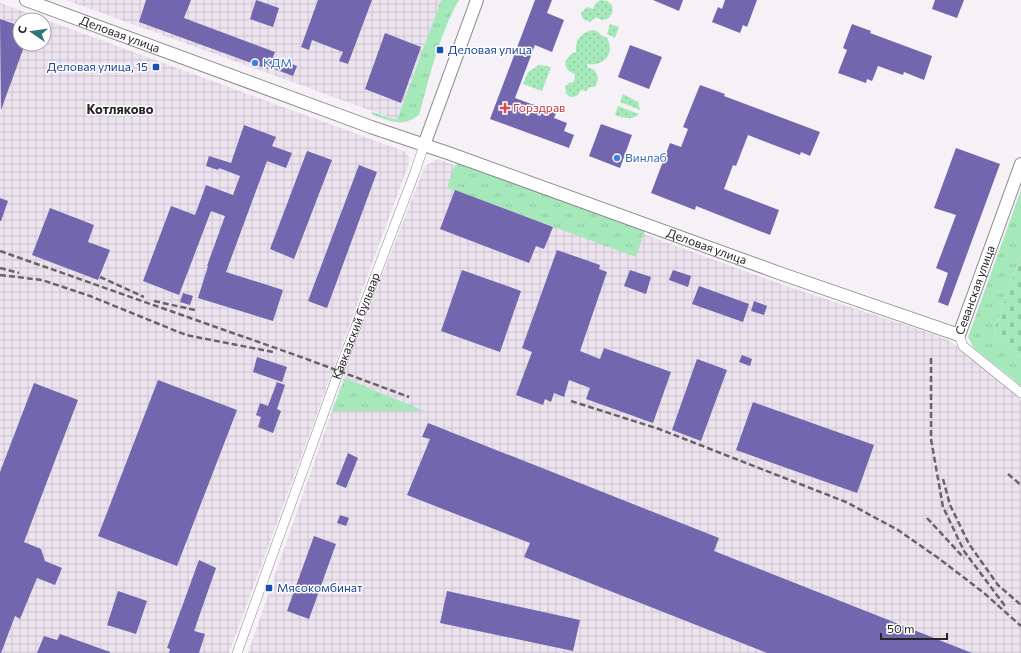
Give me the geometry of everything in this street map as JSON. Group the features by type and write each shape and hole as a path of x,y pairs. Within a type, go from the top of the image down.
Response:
{"street":[{"name":"Деловая улица","path":"26,0 349,119 424,144 713,250 959,335"},
{"name":"Кавказский бульвар","path":"237,653 339,371 415,172 478,0"},
{"name":"Севанская улица","path":"1021,164 959,335 963,346 1021,394"}],"shaded area":[{"path":"66,0 441,0 397,120"},
{"path":"0,3 25,12 12,12 12,52 52,52 52,22 406,152 409,158 409,163 229,653 0,653"},
{"path":"438,159 786,286 945,338 960,348 1021,400 1021,653 248,653 353,350 425,166"}],"green space":[{"path":"441,0 459,0 440,41 419,115 406,121 395,122 371,114 372,112 397,120"},
{"path":"600,0 607,1 612,5 613,9 611,16 603,20 596,17 590,22 583,19 581,13 589,7 593,9 595,4"},
{"path":"610,24 619,27 615,38 607,34"},
{"path":"593,30 607,38 610,49 609,54 603,61 587,64 587,67 597,74 598,80 595,87 590,87 586,91 581,90 578,95 570,97 566,93 565,87 569,83 574,82 575,74 567,69 566,60 571,54 576,52 580,37"},
{"path":"539,65 551,67 542,91 523,84 528,72"},
{"path":"623,94 638,102 640,110 620,102"},
{"path":"618,106 639,114 634,118 625,118 615,115"},
{"path":"459,163 645,231 636,257 447,188 454,167"},
{"path":"1021,190 1021,255 994,331 996,337 1021,357 1021,386 974,348 968,337"},
{"path":"1021,255 1021,357 996,337 994,331"},
{"path":"345,378 424,411 332,411"}],"building":[{"path":"146,0 191,0 184,18 275,52 273,57 297,66 293,76 269,67 268,69 139,22"},
{"path":"256,0 279,8 273,27 250,19"},
{"path":"318,0 372,0 348,64 339,61 343,52 312,40 309,50 301,47"},
{"path":"535,0 552,0 547,13 564,20 552,52 535,45 515,98 556,113 554,118 567,123 564,131 574,135 569,148 490,119"},
{"path":"653,0 683,0 679,11"},
{"path":"725,0 757,0 747,27 743,25 740,33 712,22 718,7 722,9"},
{"path":"935,0 964,0 957,18 932,9"},
{"path":"0,19 12,23 12,52 22,52 1,110"},
{"path":"852,24 871,31 870,33 932,56 924,80 904,72 903,75 878,66 872,81 867,79 866,83 838,73 847,50 843,48"},
{"path":"385,33 421,47 401,103 365,89"},
{"path":"630,45 662,57 649,89 618,77"},
{"path":"700,85 725,94 724,96 820,132 810,156 801,152 800,155 748,135 736,166 733,165 724,189 779,210 770,235 696,206 695,210 651,193 670,143 681,147 688,129 683,127"},
{"path":"601,124 632,135 620,168 589,156"},
{"path":"244,125 276,137 272,146 292,153 286,168 267,161 226,272 283,290 273,321 198,298 207,266 225,216 211,211 179,295 143,281 171,206 195,215 206,185 233,195 240,176 219,168 218,170 206,166 209,156 231,163"},
{"path":"956,148 1000,164 948,306 938,302 948,273 936,268 956,215 934,208"},
{"path":"307,151 332,160 294,259 270,249"},
{"path":"359,165 377,172 327,308 308,301"},
{"path":"455,190 553,227 544,249 536,246 529,263 440,229"},
{"path":"0,198 8,201 1,221 0,221"},
{"path":"50,208 94,225 88,242 110,250 98,280 32,255"},
{"path":"557,250 600,265 599,269 607,272 580,351 600,359 604,348 671,372 653,423 586,399 590,388 569,380 564,397 554,393 551,402 545,399 543,405 516,395 532,352 522,348"},
{"path":"462,270 521,291 500,352 441,331"},
{"path":"630,270 651,277 646,294 624,286"},
{"path":"673,270 691,276 688,287 669,280"},
{"path":"699,286 749,304 743,322 692,304"},
{"path":"183,293 193,296 190,305 180,302"},
{"path":"754,301 767,306 764,315 751,311"},
{"path":"742,355 752,359 750,366 739,362"},
{"path":"257,357 287,367 282,382 253,372"},
{"path":"697,359 727,370 701,441 672,430"},
{"path":"158,380 237,410 177,566 98,536"},
{"path":"277,382 285,385 277,409 281,411 273,433 258,427 261,417 256,415 260,403 268,406"},
{"path":"34,383 78,400 24,542 41,549 45,561 62,568 55,585 37,578 20,619 15,616 0,653 0,472"},
{"path":"753,402 874,445 857,493 736,450"},
{"path":"428,423 719,538 714,551 972,653 767,653 524,557 530,543 407,495 430,439 422,437"},
{"path":"348,453 358,458 346,488 336,484"},
{"path":"340,515 349,518 346,526 337,523"},
{"path":"314,536 336,544 309,619 287,611"},
{"path":"199,560 216,568 194,631 205,634 199,653 169,653 170,649 167,648"},
{"path":"118,591 147,601 136,634 107,625"},
{"path":"447,591 580,620 573,651 440,623"},
{"path":"60,634 110,653 37,653 44,636 57,640"}],"railway":[{"path":"0,251 301,357 409,397"},
{"path":"0,268 19,273"},
{"path":"0,275 42,280 90,296 186,335 273,352"},
{"path":"100,277 144,297"},
{"path":"154,301 195,310"},
{"path":"931,358 931,439 943,507 964,551 1005,606"},
{"path":"571,401 659,429 846,502 898,530 941,560 984,593 1021,626"},
{"path":"1008,474 1021,485"},
{"path":"943,479 950,505 969,544 998,585 1021,605"},
{"path":"927,518 964,558"}],"place":[{"name":"Деловая улица","path":"440,50"},
{"name":"КДМ","path":"255,63"},
{"name":"Деловая улица, 15","path":"156,67"},
{"name":"Горздрав","path":"505,108"},
{"name":"Винлаб","path":"617,158"},
{"name":"Мясокомбинат","path":"269,588"}],"district":[{"name":"Котляково","path":"120,109"}]}
